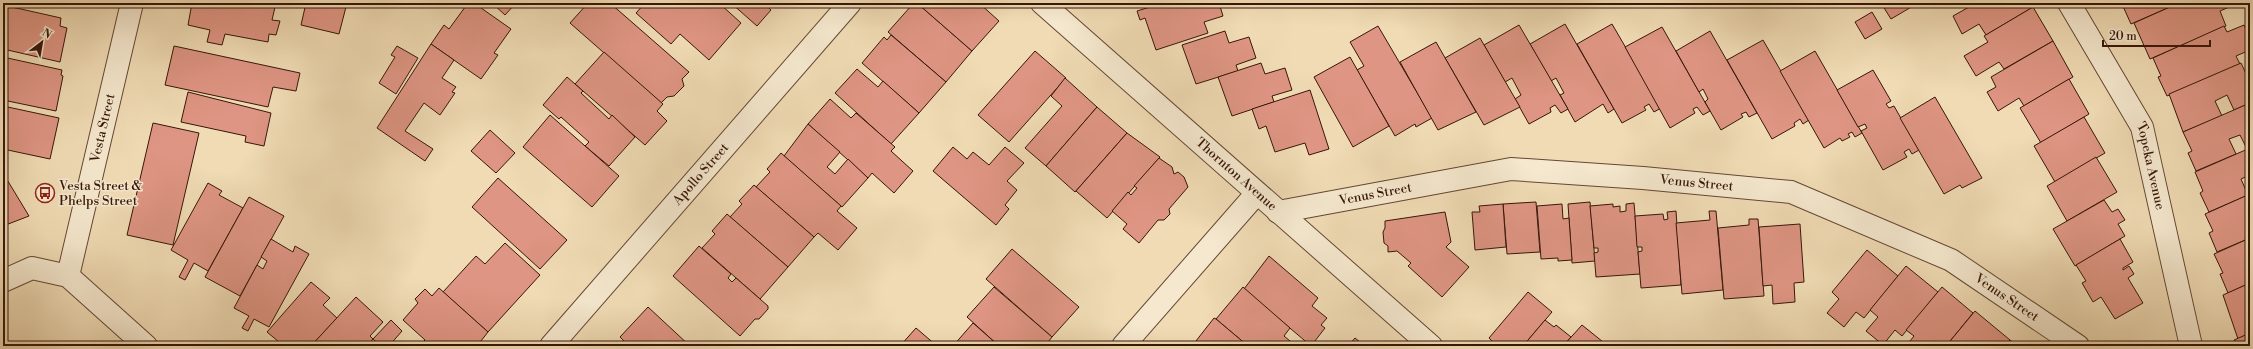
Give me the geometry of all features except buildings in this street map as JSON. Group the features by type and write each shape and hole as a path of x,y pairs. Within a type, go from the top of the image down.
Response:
{"street":[{"name":"Vesta Street","path":"68,276 132,3"},
{"name":"Apollo Street","path":"551,346 850,3"},
{"name":"Thornton Avenue","path":"1042,3 1431,346"},
{"name":"Topeka Avenue","path":"2069,3 2142,127 2191,346"},
{"name":"Venus Street","path":"1278,212 1511,169 1643,178 1792,192 1950,260 2078,346"},
{"path":"1122,346 1257,193"},
{"path":"3,281 32,268 68,276 146,346"}],"place":[{"name":"Vesta Street & Phelps Street","path":"45,193"}]}
